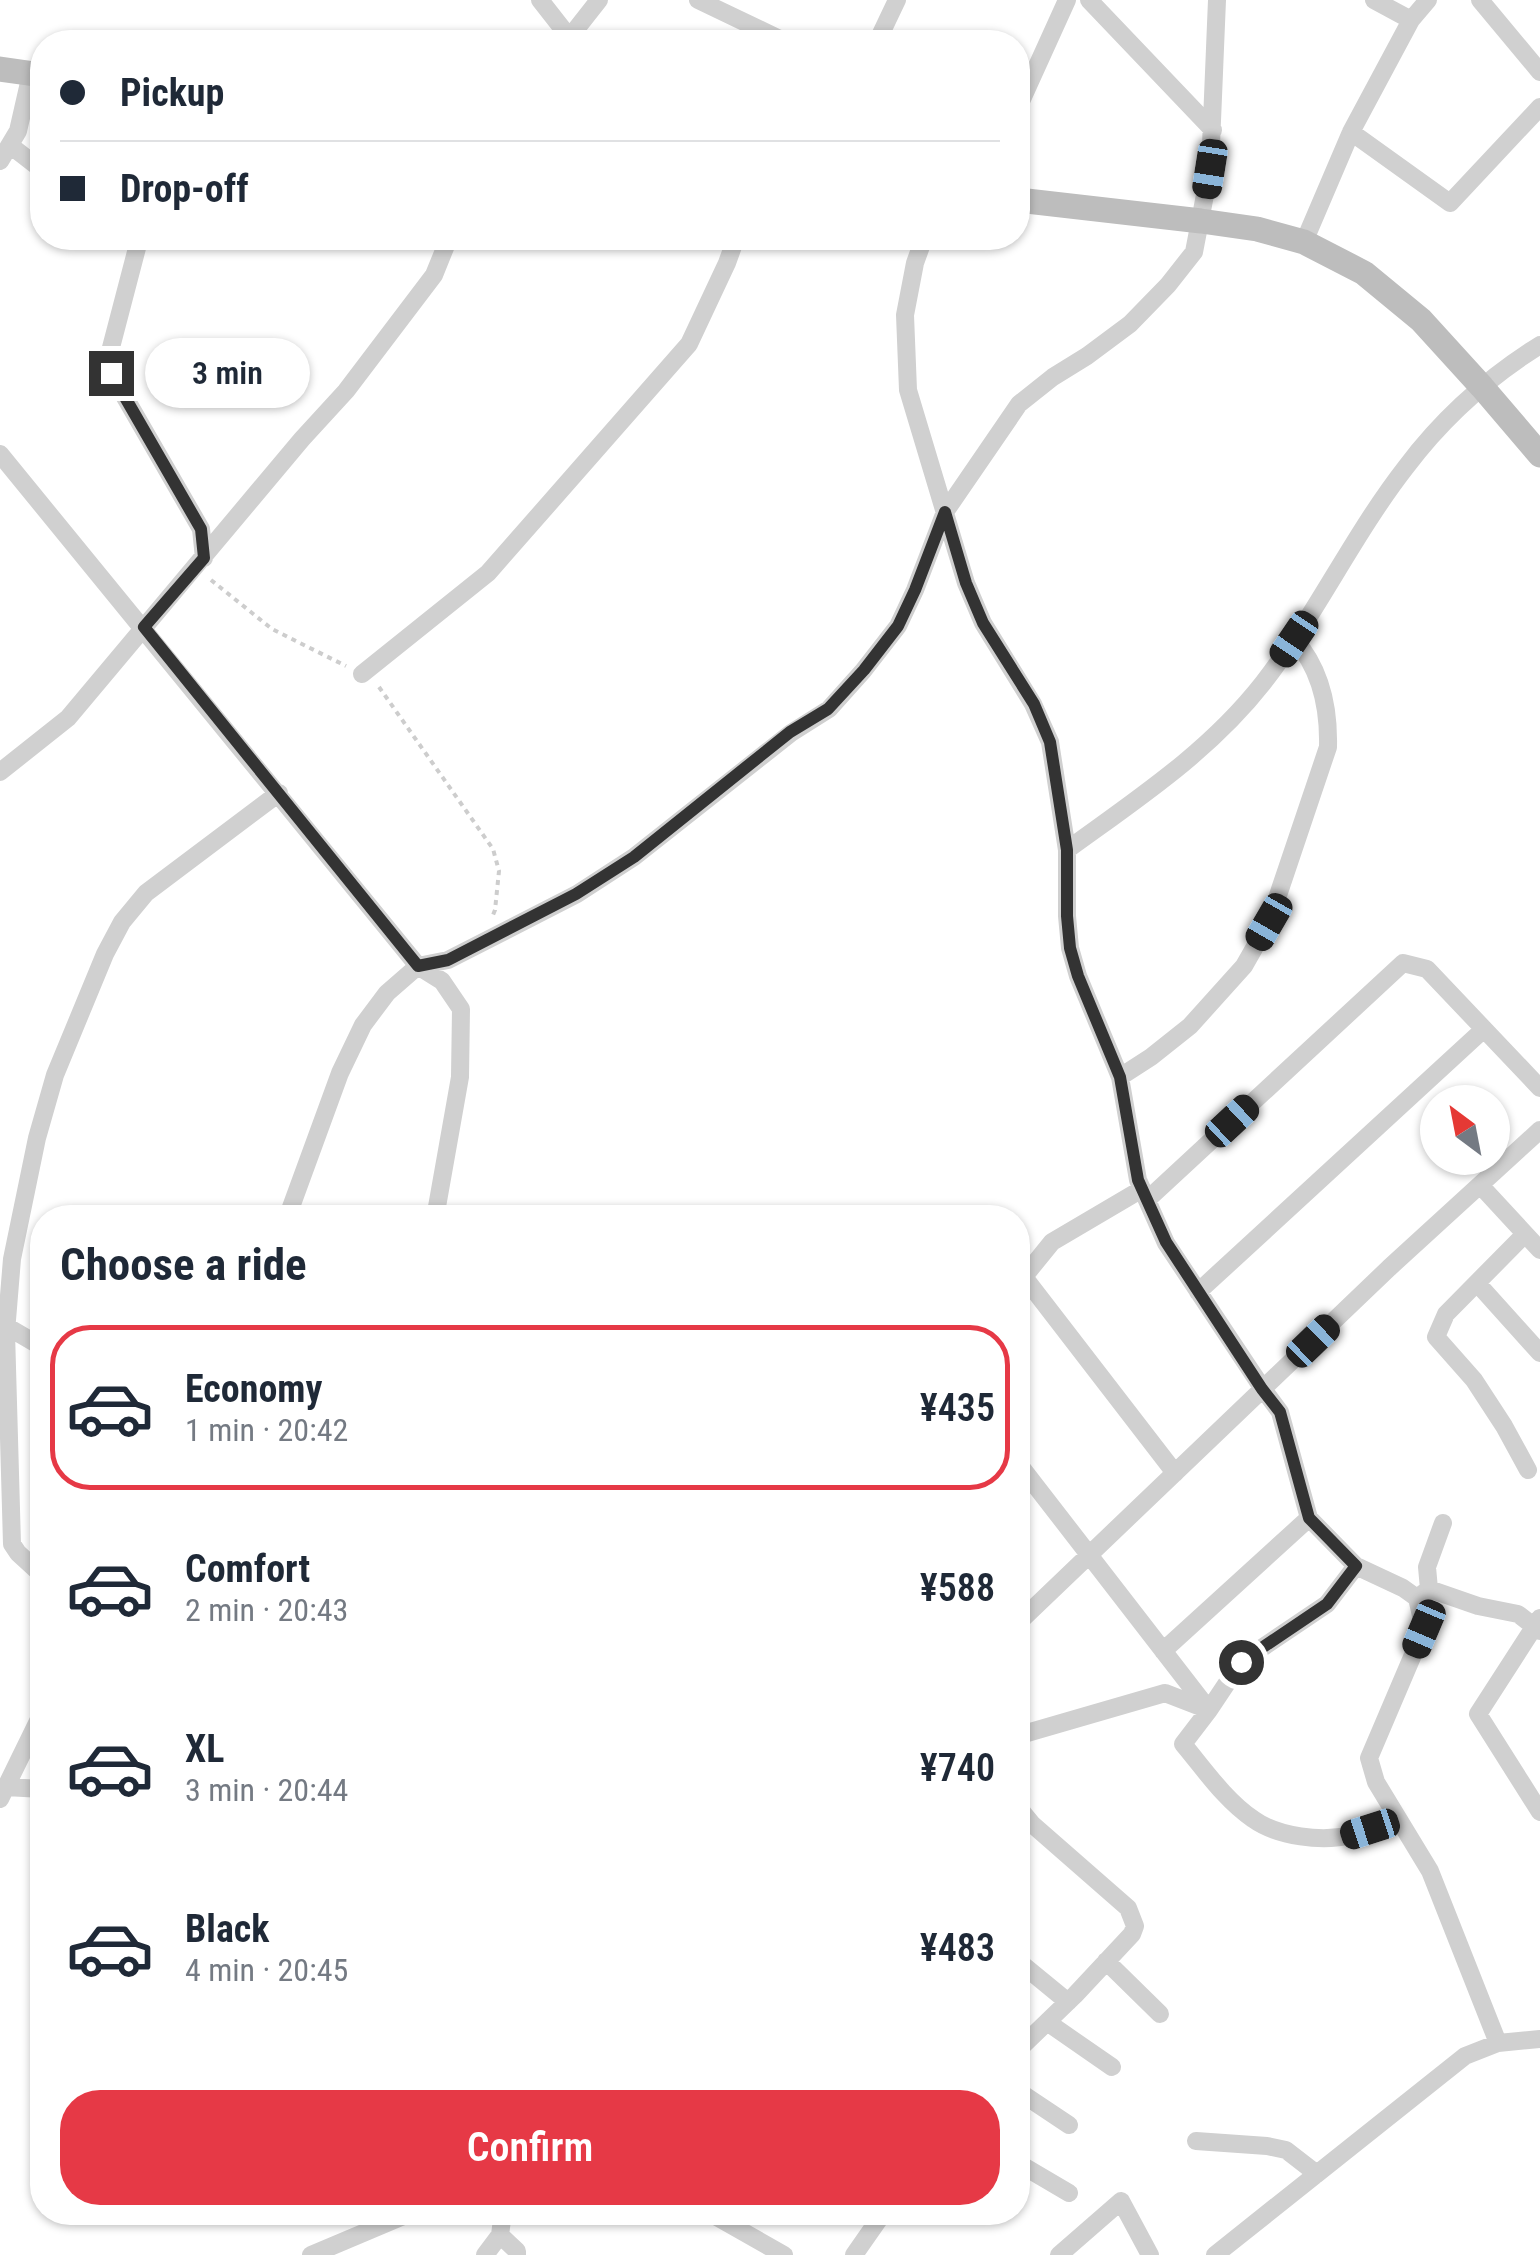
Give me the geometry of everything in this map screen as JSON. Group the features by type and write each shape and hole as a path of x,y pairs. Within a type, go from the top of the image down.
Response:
{"street":[{"path":"540,0 561,30"},
{"path":"576,30 598,0"},
{"path":"698,0 761,30"},
{"path":"883,30 897,0"},
{"path":"1030,82 1068,0"},
{"path":"1090,0 1213,130"},
{"path":"291,1205 340,1072 363,1025 386,993 418,966 448,960 576,894 634,857 790,732 828,709 898,626 945,512 1019,404 1130,324 1168,286 1194,252 1210,169 1217,0"},
{"path":"1374,0 1411,20"},
{"path":"1304,242 1352,132 1411,20 1428,0"},
{"path":"1480,0 1538,66"},
{"path":"0,70 30,74"},
{"path":"30,94 6,154 30,165"},
{"path":"1352,132 1450,203 1540,107"},
{"path":"1030,201 1201,220 1304,242 1364,272 1421,320 1540,456"},
{"path":"136,250 108,359 111,373 201,529 200,562"},
{"path":"0,772 68,718 368,362 434,276 444,250"},
{"path":"362,674 488,573 690,344 731,250"},
{"path":"920,250 904,315 908,390 966,583 983,623 1034,704 1050,742 1067,850 1070,948 1120,1077 1138,1180 1166,1242 1280,1412 1309,1518 1356,1566 1403,1588 1518,1614 1538,1625 1478,1714 1535,1788 1540,1812"},
{"path":"1067,850 1173,773 1248,702 1294,639 1404,469 1482,386 1540,345"},
{"path":"0,454 418,966 442,981 460,1009 460,1077 436,1205"},
{"path":"1120,1077 1190,1026 1244,966 1269,922 1328,746 1325,699 1307,653 1294,639"},
{"path":"30,1564 12,1544 6,1326 12,1259 37,1138 55,1075 104,954 122,922 146,893 278,793"},
{"path":"1030,1270 1052,1242 1145,1194 1403,963 1428,970 1540,1088"},
{"path":"1198,1292 1484,1029"},
{"path":"1030,1612 1389,1268 1540,1130"},
{"path":"1480,1184 1540,1250"},
{"path":"1526,1234 1446,1314 1436,1337 1474,1380 1528,1470"},
{"path":"1477,1283 1540,1352"},
{"path":"1030,1292 1175,1472"},
{"path":"6,1326 30,1340"},
{"path":"1030,1478 1209,1710"},
{"path":"1163,1650 1309,1518"},
{"path":"1442,1522 1427,1567 1424,1629 1369,1758 1376,1782 1430,1871 1498,2043"},
{"path":"1356,1566 1327,1604 1241,1662 1182,1744 1250,1818 1271,1830 1316,1837 1349,1836 1395,1814"},
{"path":"1030,1732 1164,1693 1209,1710"},
{"path":"3,1793 30,1738"},
{"path":"3,1793 30,1790"},
{"path":"1030,1822 1128,1908 1135,1926 1132,1934 1030,2038"},
{"path":"1106,1961 1160,2014"},
{"path":"1030,1971 1068,2002"},
{"path":"1047,2022 1112,2067"},
{"path":"1214,2255 1466,2056 1498,2043 1533,2040 1540,2024"},
{"path":"1030,2099 1069,2125"},
{"path":"1196,2141 1286,2150 1317,2174"},
{"path":"1030,2170 1068,2193"},
{"path":"1059,2255 1121,2202 1150,2255"},
{"path":"311,2255 382,2225"},
{"path":"484,2255 500,2235 501,2225"},
{"path":"731,2225 784,2255"},
{"path":"854,2255 875,2225"},
{"path":"500,2235 517,2255"}],"path":[{"path":"200,562 272,629 378,686 493,849 499,870 496,910 479,943"}],"route":[{"path":"111,373 201,529 204,558 144,627 418,966 448,960 576,894 634,857 790,732 828,709 898,626 945,512 966,583 983,623 1034,704 1050,742 1067,850 1070,948 1120,1077 1138,1180 1166,1242 1280,1412 1309,1518 1356,1566 1327,1604 1241,1662"}]}
